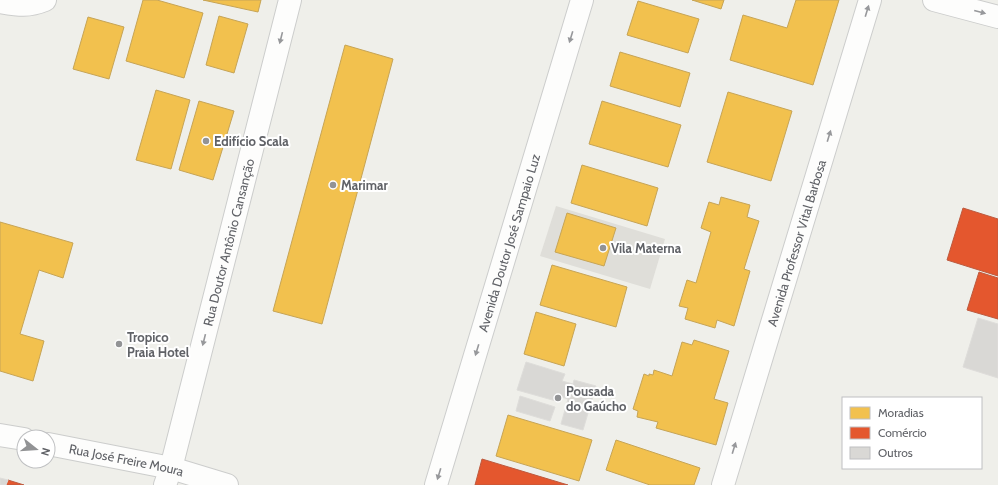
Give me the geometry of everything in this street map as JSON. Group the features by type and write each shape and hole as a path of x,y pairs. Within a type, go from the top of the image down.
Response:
{"street":[{"path":"0,2 21,6 36,4 45,0"},
{"name":"Rua Doutor Antônio Cansanção","path":"168,476 290,0"},
{"name":"Avenida Doutor José Sampaio Luz","path":"436,485 582,0"},
{"name":"Avenida Professor Vital Barbosa","path":"723,485 870,0"},
{"path":"934,0 998,17"},
{"path":"0,435 16,438"},
{"name":"Rua José Freire Moura","path":"56,446 168,476 227,485"}],"shaded area":[{"name":"Vila Materna","path":"556,206 665,239 650,289 540,256"}],"building: Moradias":[{"path":"143,0 157,0 203,13 184,78 126,61"},
{"path":"203,0 261,0 258,12"},
{"path":"692,0 724,0 721,9"},
{"path":"796,0 839,0 813,85 730,60 743,15 787,28"},
{"path":"638,1 699,19 688,53 627,35"},
{"path":"219,16 248,24 234,73 206,65"},
{"path":"88,17 124,27 109,79 73,69"},
{"name":"Marimar","path":"345,45 393,59 322,324 273,311"},
{"path":"620,52 690,73 680,107 610,86"},
{"path":"156,90 190,100 171,169 136,160"},
{"path":"728,92 792,111 771,181 707,162"},
{"name":"Edifício Scala","path":"199,101 234,111 213,180 179,170"},
{"path":"602,101 681,125 668,167 589,144"},
{"path":"582,165 658,188 647,226 571,203"},
{"path":"721,197 750,205 747,217 759,221 744,269 750,271 734,326 717,320 715,328 685,319 688,308 679,306 687,280 696,283 711,232 701,228 709,202 719,205"},
{"path":"567,213 616,228 604,266 555,252"},
{"path":"0,222 73,243 63,278 39,270 20,334 44,341 33,381 0,371"},
{"path":"552,265 627,287 616,327 540,305"},
{"path":"536,312 576,324 564,366 524,354"},
{"path":"694,340 729,351 714,399 728,403 716,445 656,428 658,422 637,417 638,411 633,409 644,374 649,376 649,374 653,375 654,370 672,376 682,342 692,345"},
{"path":"508,415 592,440 579,481 496,456"},
{"path":"616,440 700,468 694,485 650,485 606,470"}],"building: Comércio":[{"path":"963,208 998,219 998,276 947,260"},
{"path":"979,272 998,278 998,319 967,310"},
{"path":"482,459 568,485 475,485"},
{"path":"8,480 24,485 6,485"}],"building: Outros":[{"path":"978,318 998,324 998,378 963,367"},
{"path":"526,362 565,374 562,381 573,384 574,380 596,386 583,430 561,424 568,399 558,396 556,401 517,390"},
{"path":"520,396 555,407 550,421 516,411"},
{"path":"0,478 8,480 6,485 0,485"}],"place":[{"name":"Edifício Scala","path":"206,141"},
{"name":"Marimar","path":"333,185"},
{"name":"Vila Materna","path":"603,248"},
{"name":"Tropico Praia Hotel","path":"119,344"},
{"name":"Pousada do Gaúcho","path":"558,398"}]}
